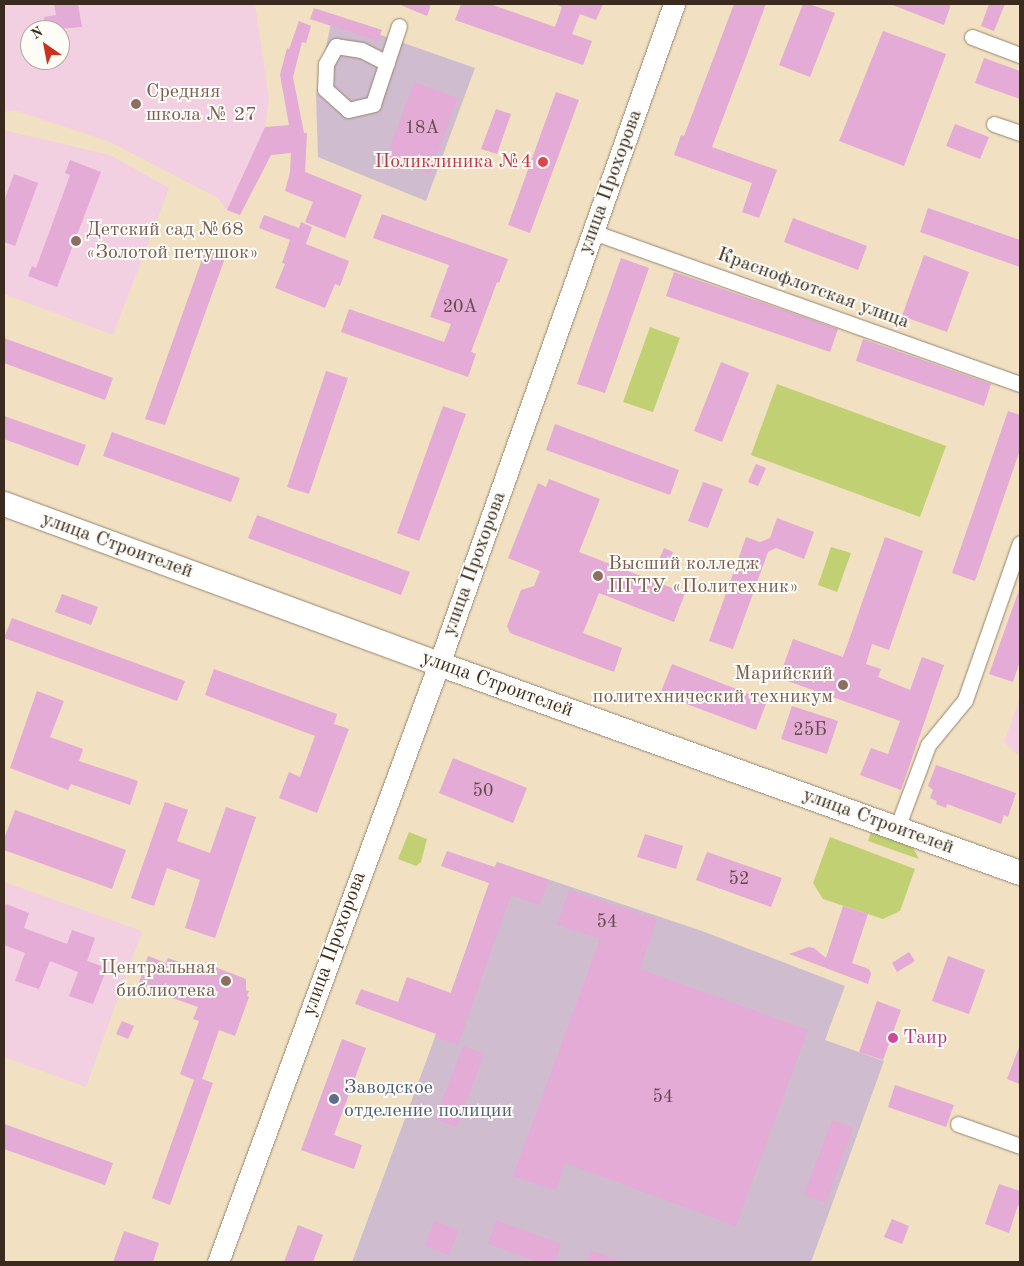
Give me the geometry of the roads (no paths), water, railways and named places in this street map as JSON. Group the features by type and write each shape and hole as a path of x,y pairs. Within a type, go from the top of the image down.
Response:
{"main road":[{"name":"улица Строителей","path":"4,504 439,664 1020,872"}],"street":[{"name":"улица Прохорова","path":"218,1262 439,664 674,4"},
{"path":"387,63 361,50 336,46 326,64 325,89 348,110 373,104 387,63 399,26"},
{"path":"972,37 1020,55"},
{"path":"994,124 1020,133"},
{"name":"Краснофлотская улица","path":"593,232 1020,384"},
{"path":"897,828 928,745 965,700 1020,544"},
{"path":"958,1124 1020,1146"}],"place":[{"name":"Средняя школа № 27","path":"136,104"},
{"name":"Поликлиника №4","path":"543,162"},
{"name":"Детский сад №68 «Золотой петушок»","path":"76,241"},
{"name":"Высший колледж ПГТУ «Политехник»","path":"598,576"},
{"name":"Марийский политехнический техникум","path":"843,685"},
{"name":"Центральная библиотека","path":"226,981"},
{"name":"Таир","path":"893,1038"},
{"name":"Заводское отделение полиции","path":"334,1099"}]}
